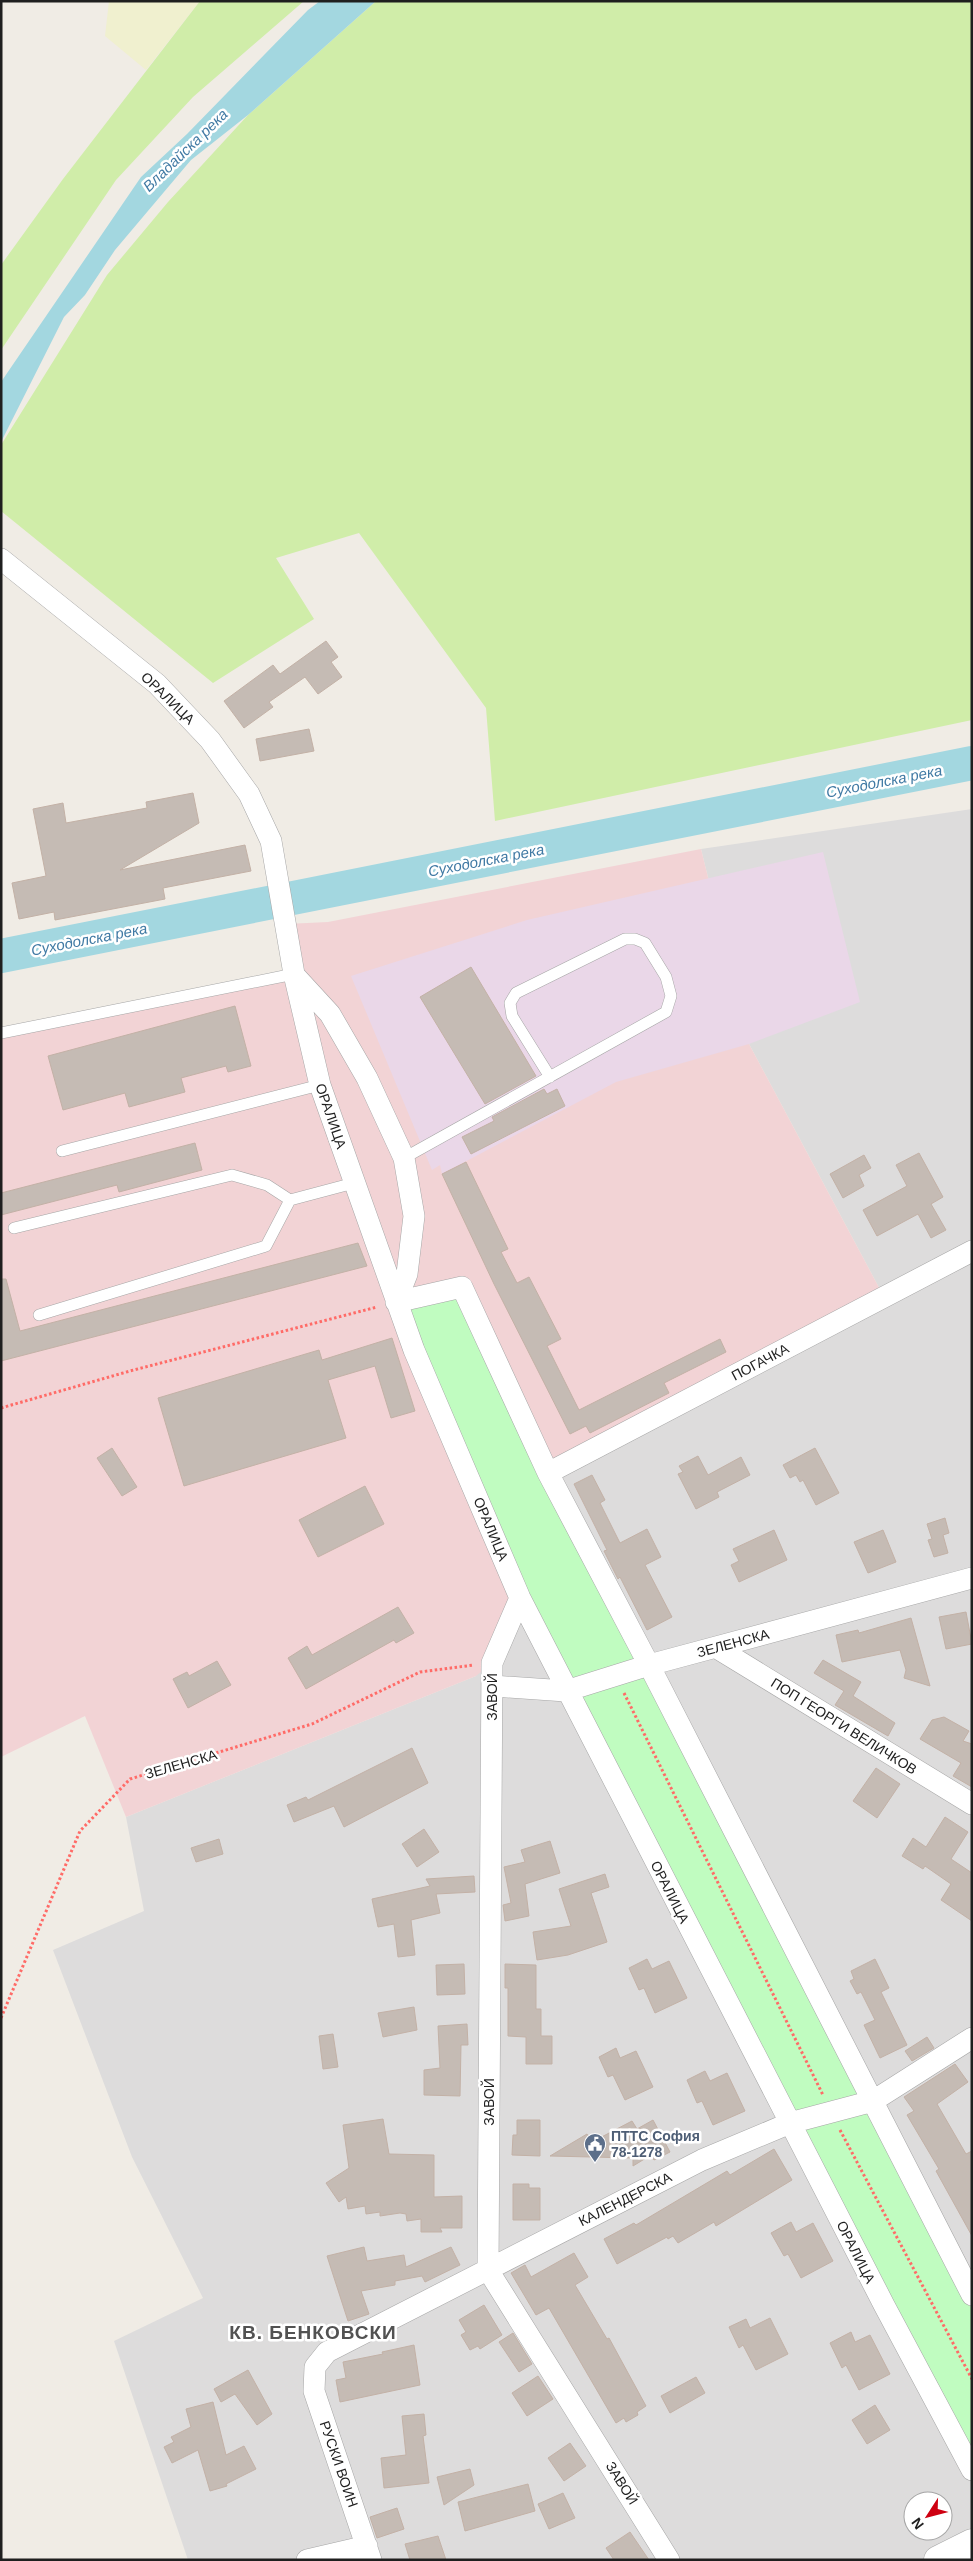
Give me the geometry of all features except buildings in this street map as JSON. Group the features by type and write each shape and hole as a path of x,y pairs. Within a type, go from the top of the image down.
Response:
{"street":[{"name":"ОРАЛИЦА","path":"1,559 157,684 210,740 249,794 271,841 294,974 320,1085 414,1350 520,1598 566,1691 972,2470"},
{"path":"294,974 330,1014 367,1078 404,1158 414,1216 407,1274 396,1302"},
{"name":"ПОГАЧКА","path":"548,1473 972,1251"},
{"path":"396,1302 462,1287 548,1473 649,1665 972,2295"},
{"name":"ЗЕЛЕНСКА","path":"492,1686 566,1691 649,1665 972,1578"},
{"name":"ЗАВОЙ","path":"520,1598 492,1663 488,2270 669,2560"},
{"name":"ПОП ГЕОРГИ ВЕЛИЧКОВ","path":"717,1648 972,1804"},
{"name":"КАЛЕНДЕРСКА","path":"315,2367 327,2352 702,2160 790,2122 832,2113 873,2101 972,2038"},
{"name":"РУСКИ ВОИН","path":"315,2367 314,2391 369,2553"},
{"path":"938,2560 972,2543"},
{"path":"307,2560 369,2553"}],"lane":[{"path":"404,1158 550,1077 666,1012 670,996 666,977 645,943 635,939 625,939 516,993 510,1003 512,1016 550,1077"},
{"path":"1,1033 294,974"},
{"path":"62,1151 320,1085"},
{"path":"14,1228 232,1175 267,1185 290,1200"},
{"path":"39,1315 266,1246 290,1200 354,1183"}],"path":[{"path":"1,1408 130,1371 396,1302"},
{"name":"ЗЕЛЕНСКА","path":"1,2018 80,1831 130,1779 312,1724 420,1672 492,1663"},
{"path":"616,1676 832,2113 972,2379"}],"shaded area":[{"path":"972,809 972,2560 188,2560 114,2341 203,2298 132,2157 53,1950 144,1911 126,1817 476,1676 414,1350 884,1297 749,1044 701,849"},
{"path":"701,849 749,1044 884,1297 548,1473 520,1598 492,1663 476,1676 126,1817 85,1716 1,1757 1,1033 293,974 286,924 328,922"},
{"path":"823,852 860,1002 749,1044 616,1082 442,1174 440,1165 432,1170 351,976 527,920"}],"green space":[{"path":"109,1 200,1 146,70 105,36"},
{"path":"200,1 304,1 193,97 116,180 1,350 1,265 63,179"},
{"path":"376,1 972,1 972,720 495,821 486,708 359,533 276,558 314,619 213,683 1,511 1,445 107,275 168,202 248,115"},
{"path":"462,1287 972,2295 972,2470 566,1691 396,1302"}],"water":[{"name":"Владайска река","path":"320,1 376,1 248,115 191,160 115,250 85,295 64,317 1,442 1,382 141,177 187,134 308,10"}],"waterway":[{"name":"Суходолска река","path":"1,956 972,763"}],"place":[{"name":"ПТТС София 78-1278","path":"595,2163"}],"district":[{"name":"КВ. БЕНКОВСКИ","path":"313,2332"}]}
